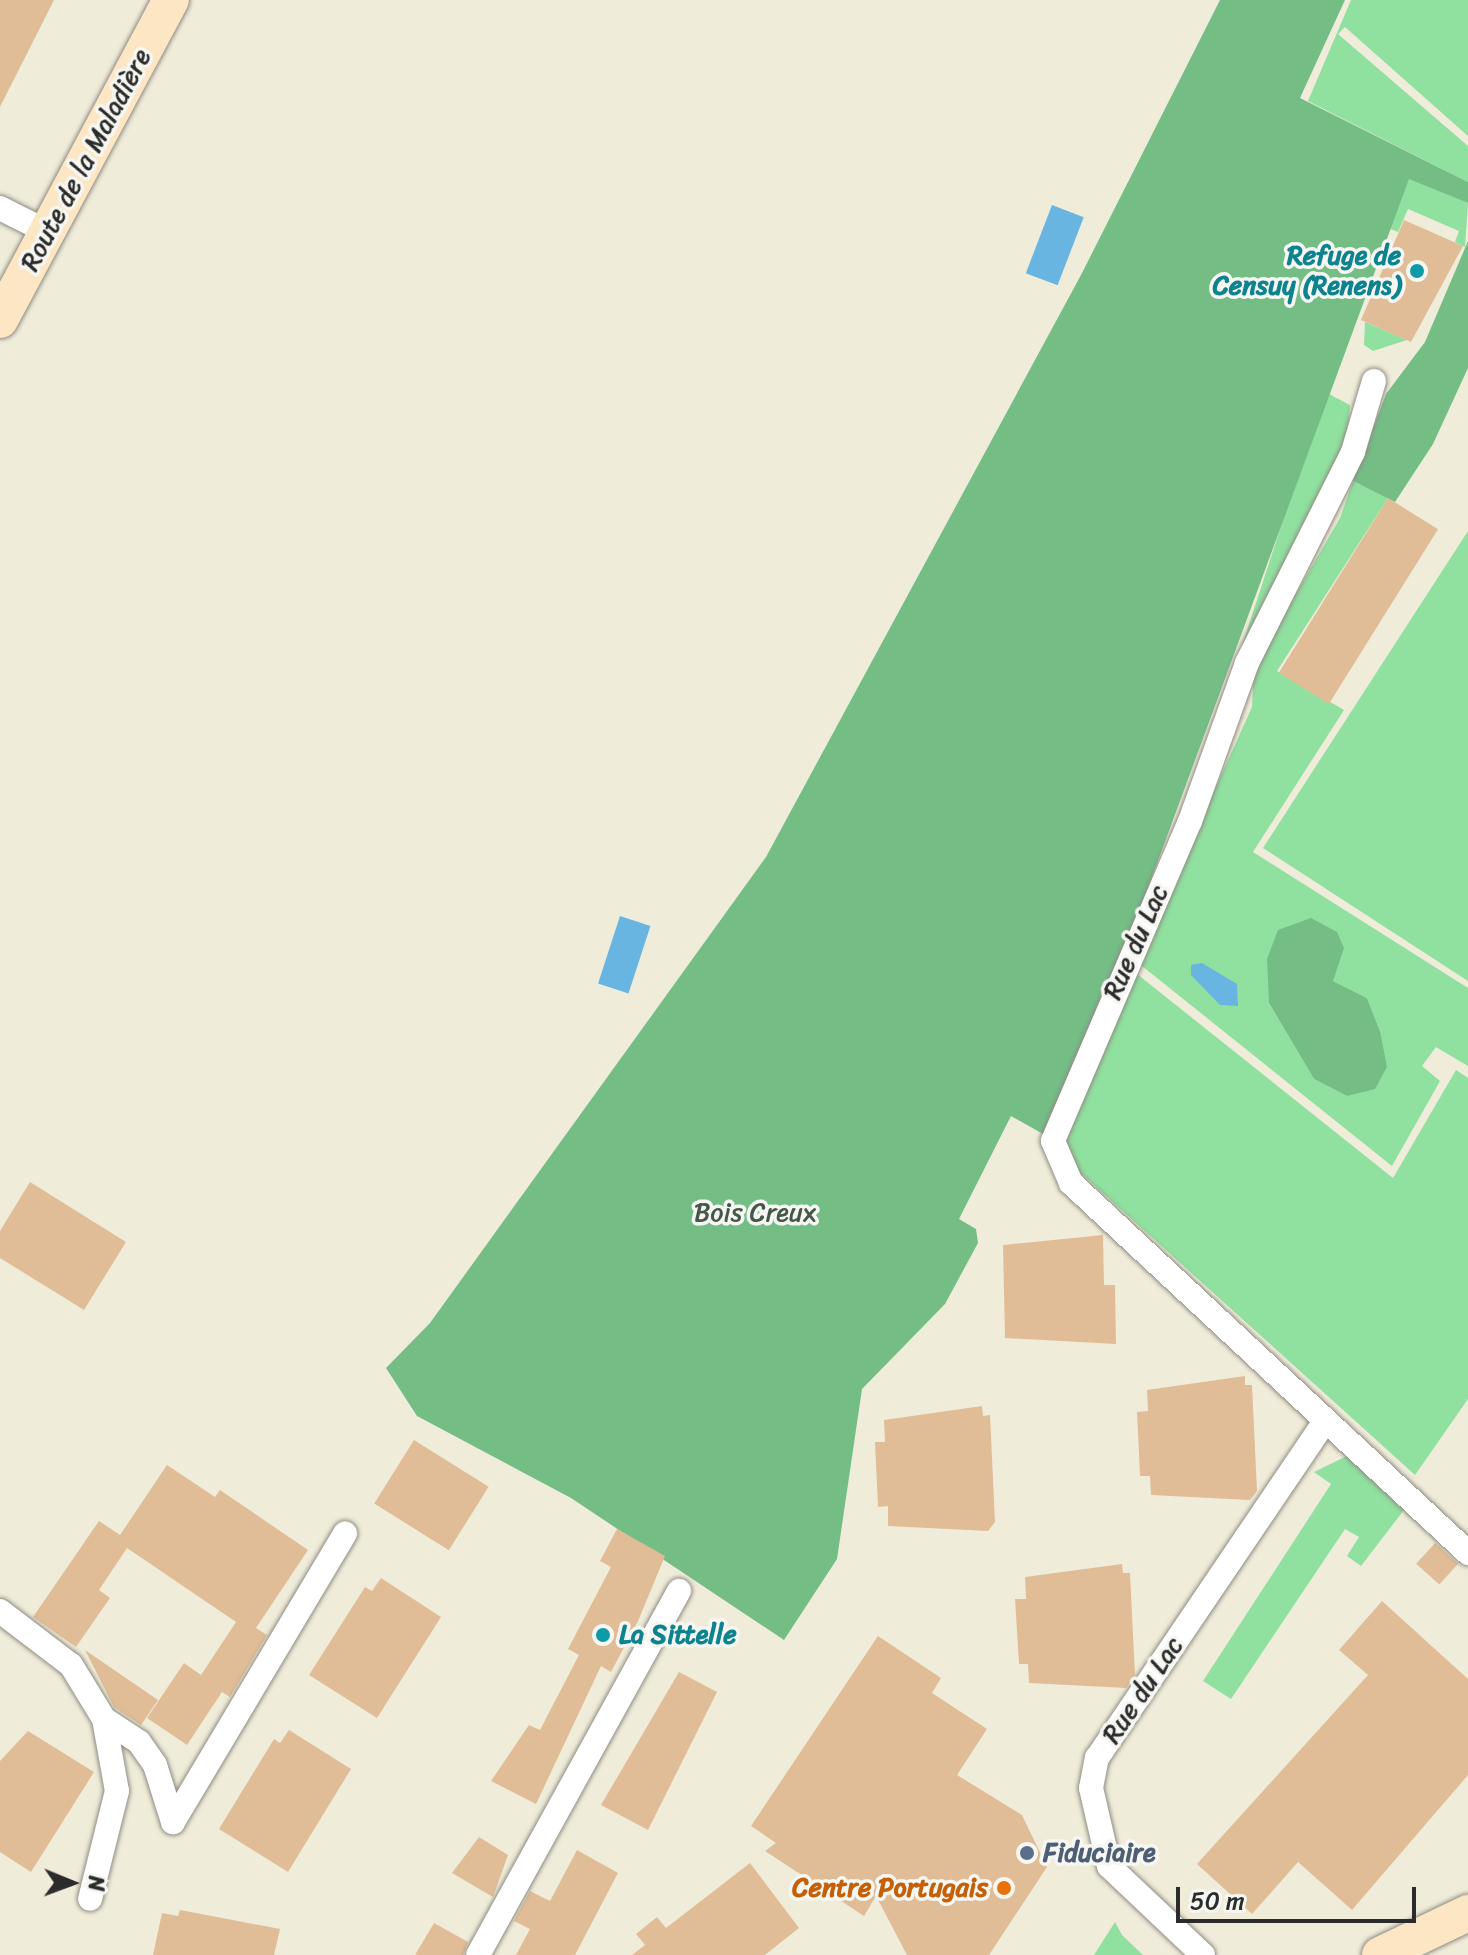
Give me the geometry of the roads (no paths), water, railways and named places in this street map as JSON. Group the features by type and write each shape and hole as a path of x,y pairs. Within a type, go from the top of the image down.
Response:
{"main road":[{"name":"Route de la Maladière","path":"0,320 171,0"},
{"path":"1380,1955 1468,1913"}],"street":[{"path":"0,208 48,232"},
{"name":"Rue du Lac","path":"1374,381 1347,467 1247,663 1190,821 1053,1141 1071,1183 1324,1423 1468,1553"},
{"name":"Rue du Lac","path":"1203,1955 1109,1866 1091,1788 1097,1758 1324,1423"},
{"path":"104,1719 139,1742 155,1765 173,1822 345,1533"},
{"path":"478,1955 679,1591"},
{"path":"0,1611 71,1665 104,1719 117,1791 90,1899"}],"water":[{"path":"1052,205 1084,217 1058,285 1026,273"},
{"path":"620,916 650,926 628,993 598,984"},
{"path":"1202,963 1237,984 1238,1006 1220,1005 1191,975 1191,965"}],"place":[{"name":"Refuge de Censuy (Renens)","path":"1417,271"},
{"name":"La Sittelle","path":"603,1635"},
{"name":"Fiduciaire","path":"1027,1853"},
{"name":"Centre Portugais","path":"1004,1888"}],"park label":[{"name":"Bois Creux","path":"755,1213"}]}
